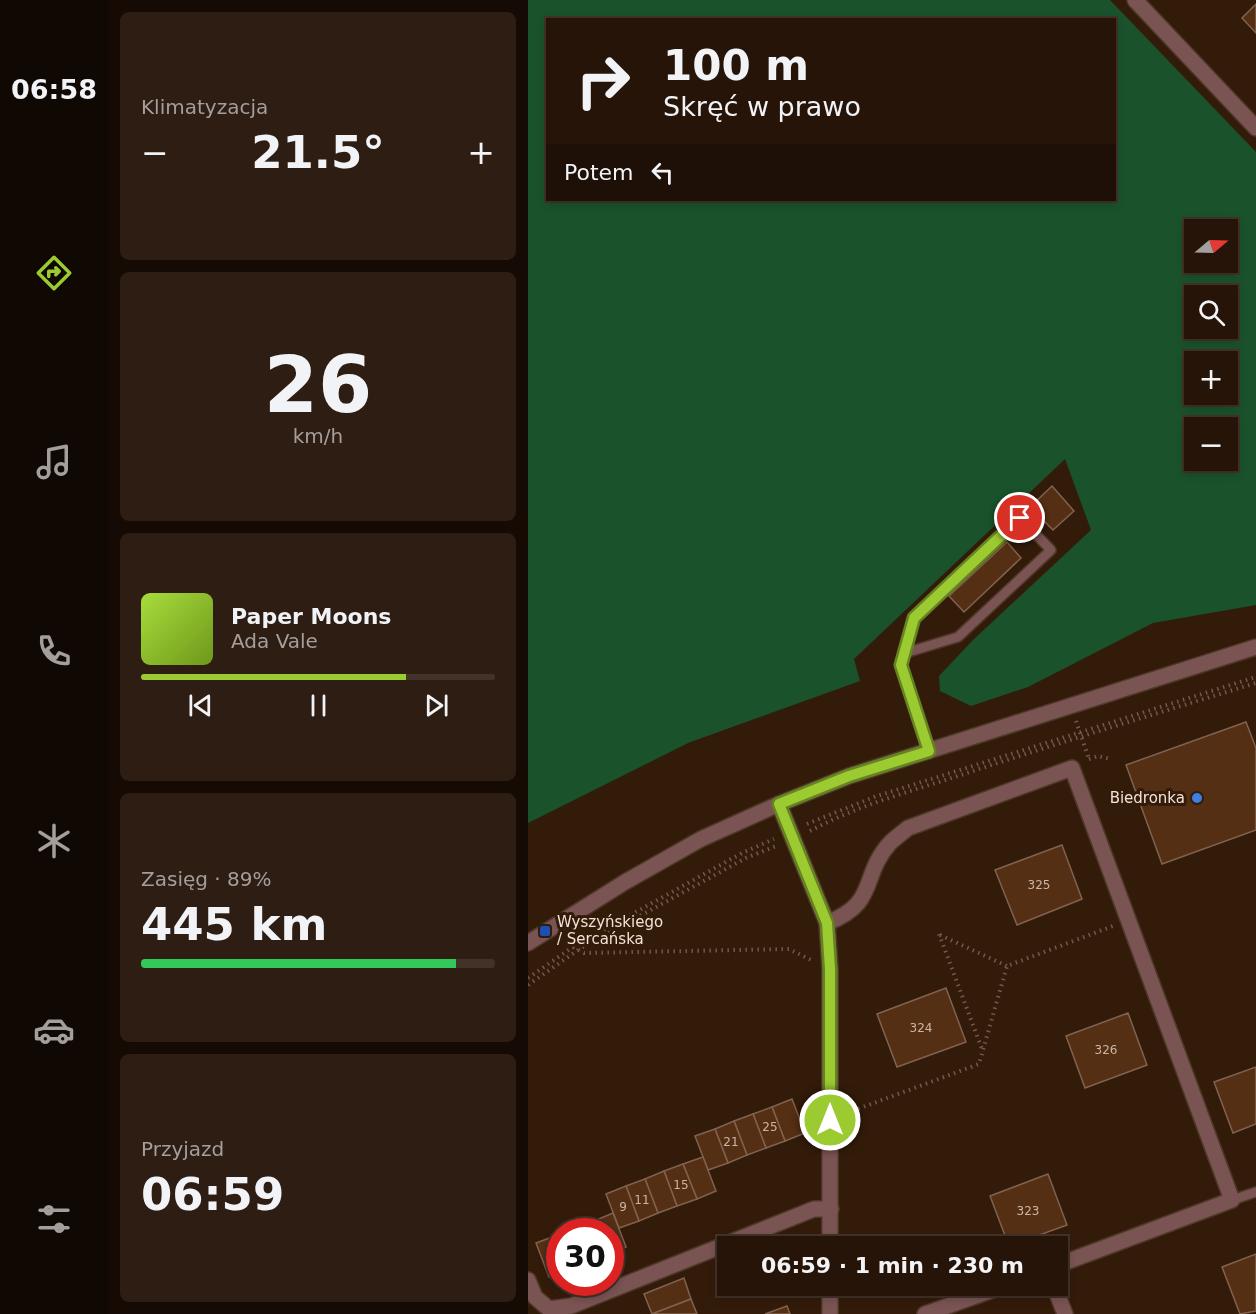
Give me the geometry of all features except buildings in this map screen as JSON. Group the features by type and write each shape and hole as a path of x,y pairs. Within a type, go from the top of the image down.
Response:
{"street":[{"path":"1135,0 1256,128"},
{"path":"528,943 625,882 691,845 779,804 849,776 1256,647"},
{"path":"827,923 848,915 861,901 889,844 908,828 1072,768 1232,1200 1068,1262"},
{"path":"779,804 827,923 830,969 830,1236"},
{"path":"528,1280 535,1298 549,1309 573,1310 814,1209 831,1209"},
{"path":"830,1296 830,1314"},
{"path":"925,1314 976,1296"},
{"path":"1058,1296 1065,1314"}],"lane":[{"path":"905,653 958,637 1051,550 1020,518 914,618 901,665 929,751"},
{"path":"1232,1200 1256,1192"}],"path":[{"path":"806,825 874,797 1256,677"},
{"path":"805,834 834,818 1081,733 1256,683"},
{"path":"1075,717 1089,759"},
{"path":"1072,768 1098,756 1110,759"},
{"path":"528,978 573,947 742,853 774,839"},
{"path":"528,985 578,950 746,858 781,844"},
{"path":"982,1051 939,934 1007,966 1127,920"},
{"path":"573,947 584,953 789,949 830,969"},
{"path":"830,1120 979,1064 1007,966"}],"green space":[{"path":"528,0 1110,0 1256,152 1256,605 1153,623 1028,687 971,706 940,691 939,676 973,640 1091,530 1065,459 854,659 860,681 688,743 528,823"}],"place":[{"name":"Biedronka","path":"1197,798"},
{"name":"Wyszyńskiego / Sercańska","path":"545,931"}],"route":[{"path":"830,1120 830,969 827,923 779,804 849,776 929,751 901,665 914,618 1020,518"}]}
